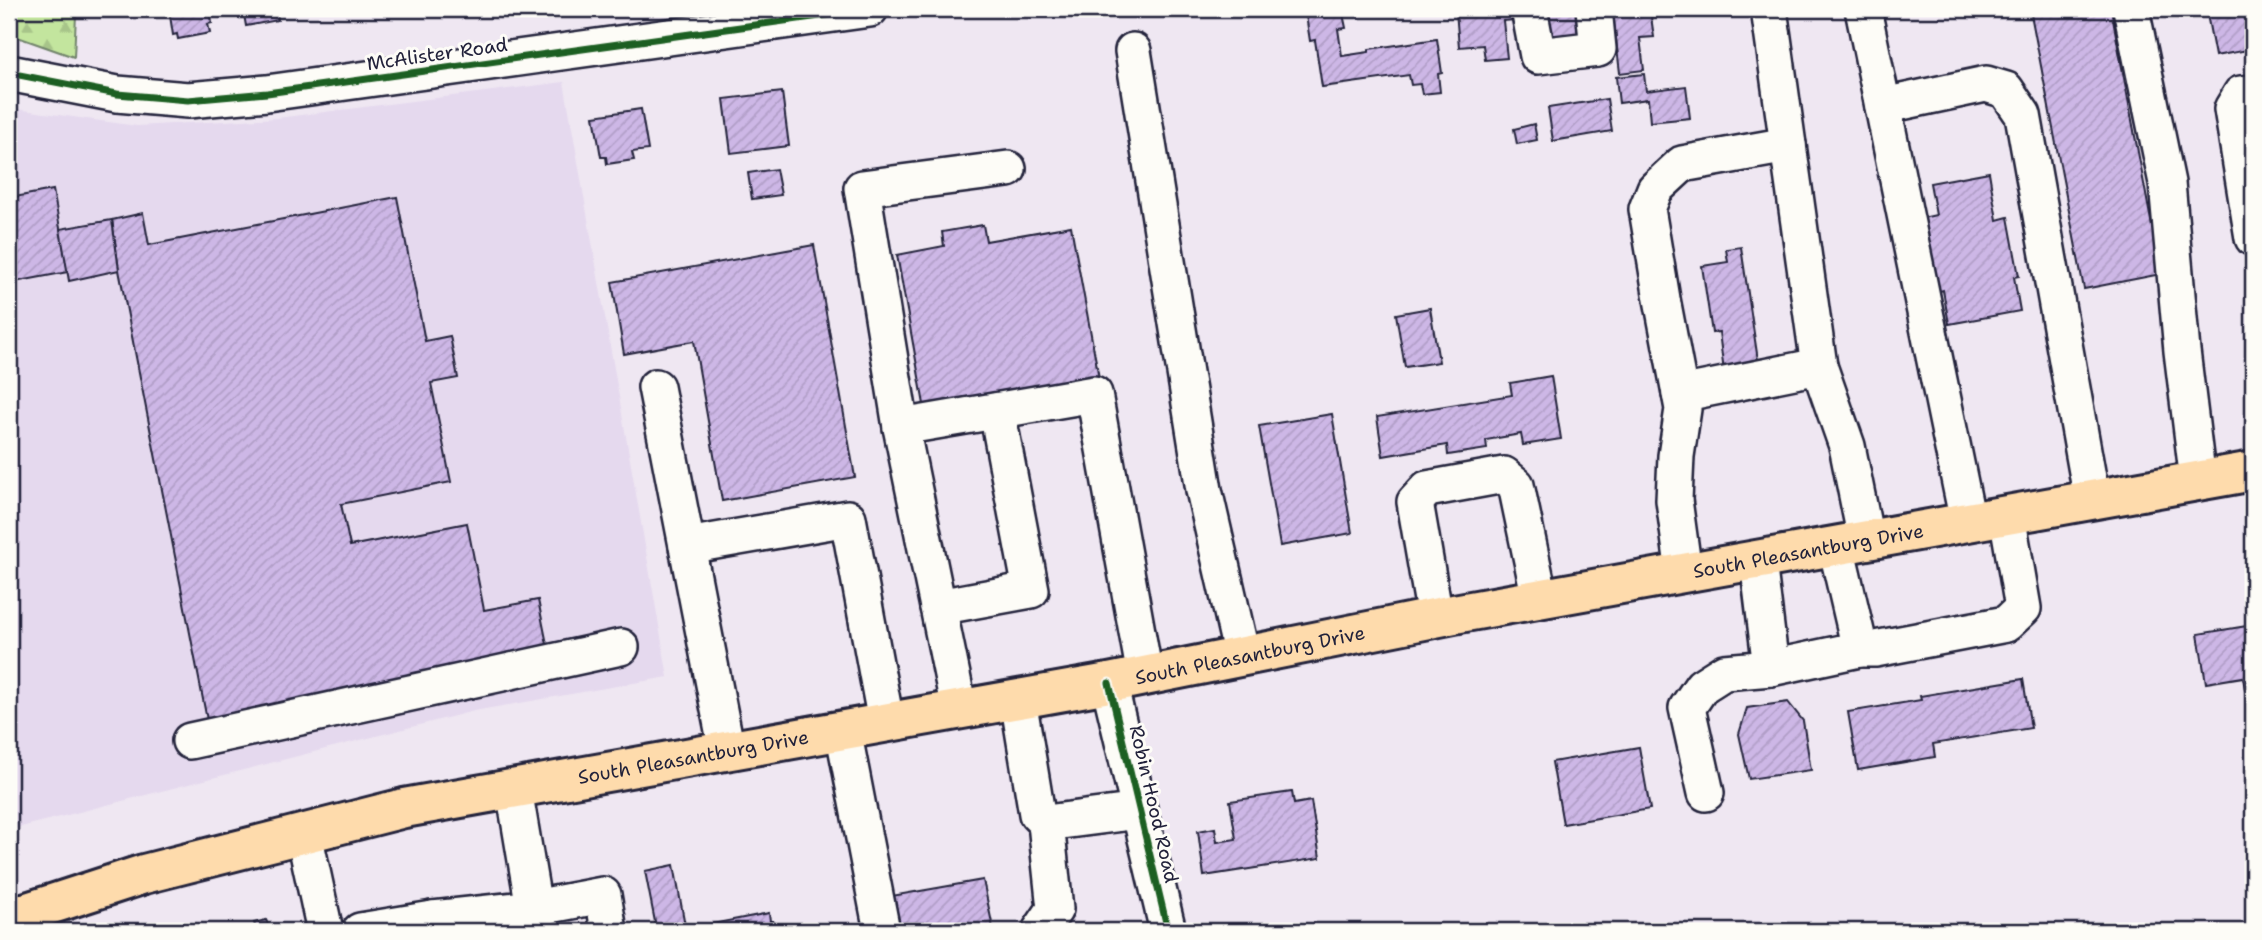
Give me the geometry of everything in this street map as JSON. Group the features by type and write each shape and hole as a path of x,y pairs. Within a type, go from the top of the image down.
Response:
{"main road":[{"name":"South Pleasantburg Drive","path":"9,918 144,874 404,808 1127,679 1435,617 2253,471"}],"street":[{"name":"McAlister Road","path":"9,73 117,94 188,100 267,93 781,15 870,9"},
{"path":"1529,9 1538,57 1598,49 1594,9"},
{"path":"1769,9 1819,366 1847,446 1851,543 1860,649"},
{"path":"1863,9 1968,522"},
{"path":"2131,9 2167,183 2182,351 2199,481"},
{"path":"1133,51 1204,490 1242,656"},
{"path":"1883,106 1986,84 2006,90 2023,114 2092,500"},
{"path":"2253,93 2241,94 2232,109 2253,239"},
{"path":"1684,573 1674,500 1676,457 1683,409 1647,209 1655,189 1682,164 1788,145"},
{"path":"959,709 901,427 862,188 1008,169"},
{"path":"1680,394 1819,366"},
{"path":"656,387 727,751"},
{"name":"Robin Hood Road","path":"997,411 1094,394 1127,679 1139,811 1168,931"},
{"path":"901,427 997,411 1031,590 938,607"},
{"path":"1435,617 1415,502 1427,489 1504,475 1516,485 1540,599"},
{"path":"1706,793 1687,708 1702,686 1724,672 1771,668 1860,649 1875,649 2006,624 2023,608 2007,515"},
{"path":"687,546 848,518 886,722"},
{"path":"1758,561 1771,668"},
{"path":"190,741 621,647"},
{"path":"1018,699 1037,814 1046,823 1055,909 1040,931"},
{"path":"843,730 882,931"},
{"path":"514,789 536,919"},
{"path":"1046,823 1139,811"},
{"path":"304,834 325,931"},
{"path":"360,931 536,919 603,895 609,931"}],"shaded area":[{"path":"564,82 668,677 474,711 9,830 9,108 137,126 277,118"}],"green space":[{"path":"9,9 58,9 76,15 74,57 9,34"}],"building":[{"path":"169,9 210,9 210,33 178,39 177,34 173,35"},
{"path":"243,9 287,9 277,11 278,20 246,26"},
{"path":"1305,9 1342,9 1346,28 1338,29 1342,56 1369,52 1369,49 1437,39 1442,73 1438,74 1440,92 1422,94 1420,84 1411,85 1409,75 1322,87 1315,40 1310,41"},
{"path":"1513,9 1514,20 1503,21 1507,58 1485,60 1483,45 1459,47 1456,11"},
{"path":"1536,9 1588,9 1587,33 1541,39"},
{"path":"1605,9 1666,9 1667,15 1651,17 1654,37 1640,38 1644,70 1620,73 1613,14 1606,15"},
{"path":"2030,9 2111,9 2161,274 2084,289"},
{"path":"2206,9 2253,9 2253,49 2215,56"},
{"path":"1644,74 1646,91 1686,86 1690,118 1650,122 1648,99 1619,103 1616,77"},
{"path":"782,92 789,146 731,153 724,99"},
{"path":"1607,99 1612,131 1553,141 1548,108"},
{"path":"641,109 648,150 632,152 634,160 607,164 606,157 601,157 594,116"},
{"path":"1534,124 1537,140 1517,144 1514,129"},
{"path":"776,169 781,195 752,199 748,173"},
{"path":"1989,172 1997,220 2008,217 2019,276 2014,277 2020,311 1949,324 1943,290 1937,292 1918,219 1936,215 1930,183"},
{"path":"53,190 68,272 9,283 9,198"},
{"path":"397,197 425,341 450,336 458,378 431,383 451,482 341,504 350,546 467,523 484,610 538,600 550,659 208,725 119,270 112,220 143,213 149,245"},
{"path":"112,220 119,270 69,281 60,229"},
{"path":"983,225 986,241 1071,226 1099,378 925,410 897,255 944,246 942,232"},
{"path":"814,245 855,477 722,501 694,341 624,354 612,282"},
{"path":"1741,247 1759,367 1724,372 1719,332 1712,333 1702,266 1728,262 1726,249"},
{"path":"1430,308 1439,362 1405,367 1396,314"},
{"path":"1551,376 1561,439 1523,445 1521,434 1486,440 1487,449 1448,455 1447,445 1383,456 1377,417 1512,395 1510,383"},
{"path":"1332,414 1352,533 1280,546 1259,426"},
{"path":"2253,625 2253,688 2245,690 2243,677 2206,683 2198,634"},
{"path":"2023,679 2031,728 1933,744 1935,757 1858,770 1848,712 1921,700 1920,696"},
{"path":"1788,702 1803,721 1811,770 1749,779 1739,734 1747,708"},
{"path":"1639,747 1650,809 1563,824 1552,762"},
{"path":"1292,792 1294,804 1311,801 1320,858 1204,876 1198,831 1215,828 1217,842 1236,839 1230,801"},
{"path":"674,865 686,931 651,931 650,928 656,927 645,871"},
{"path":"983,880 993,928 974,931 892,931 886,897"},
{"path":"769,913 775,931 703,931 702,926"},
{"path":"266,920 269,927 257,931 254,923"}],"cycle path":[{"path":"9,73 117,94 188,100 267,93 870,9"},
{"path":"1109,683 1168,931"}]}
